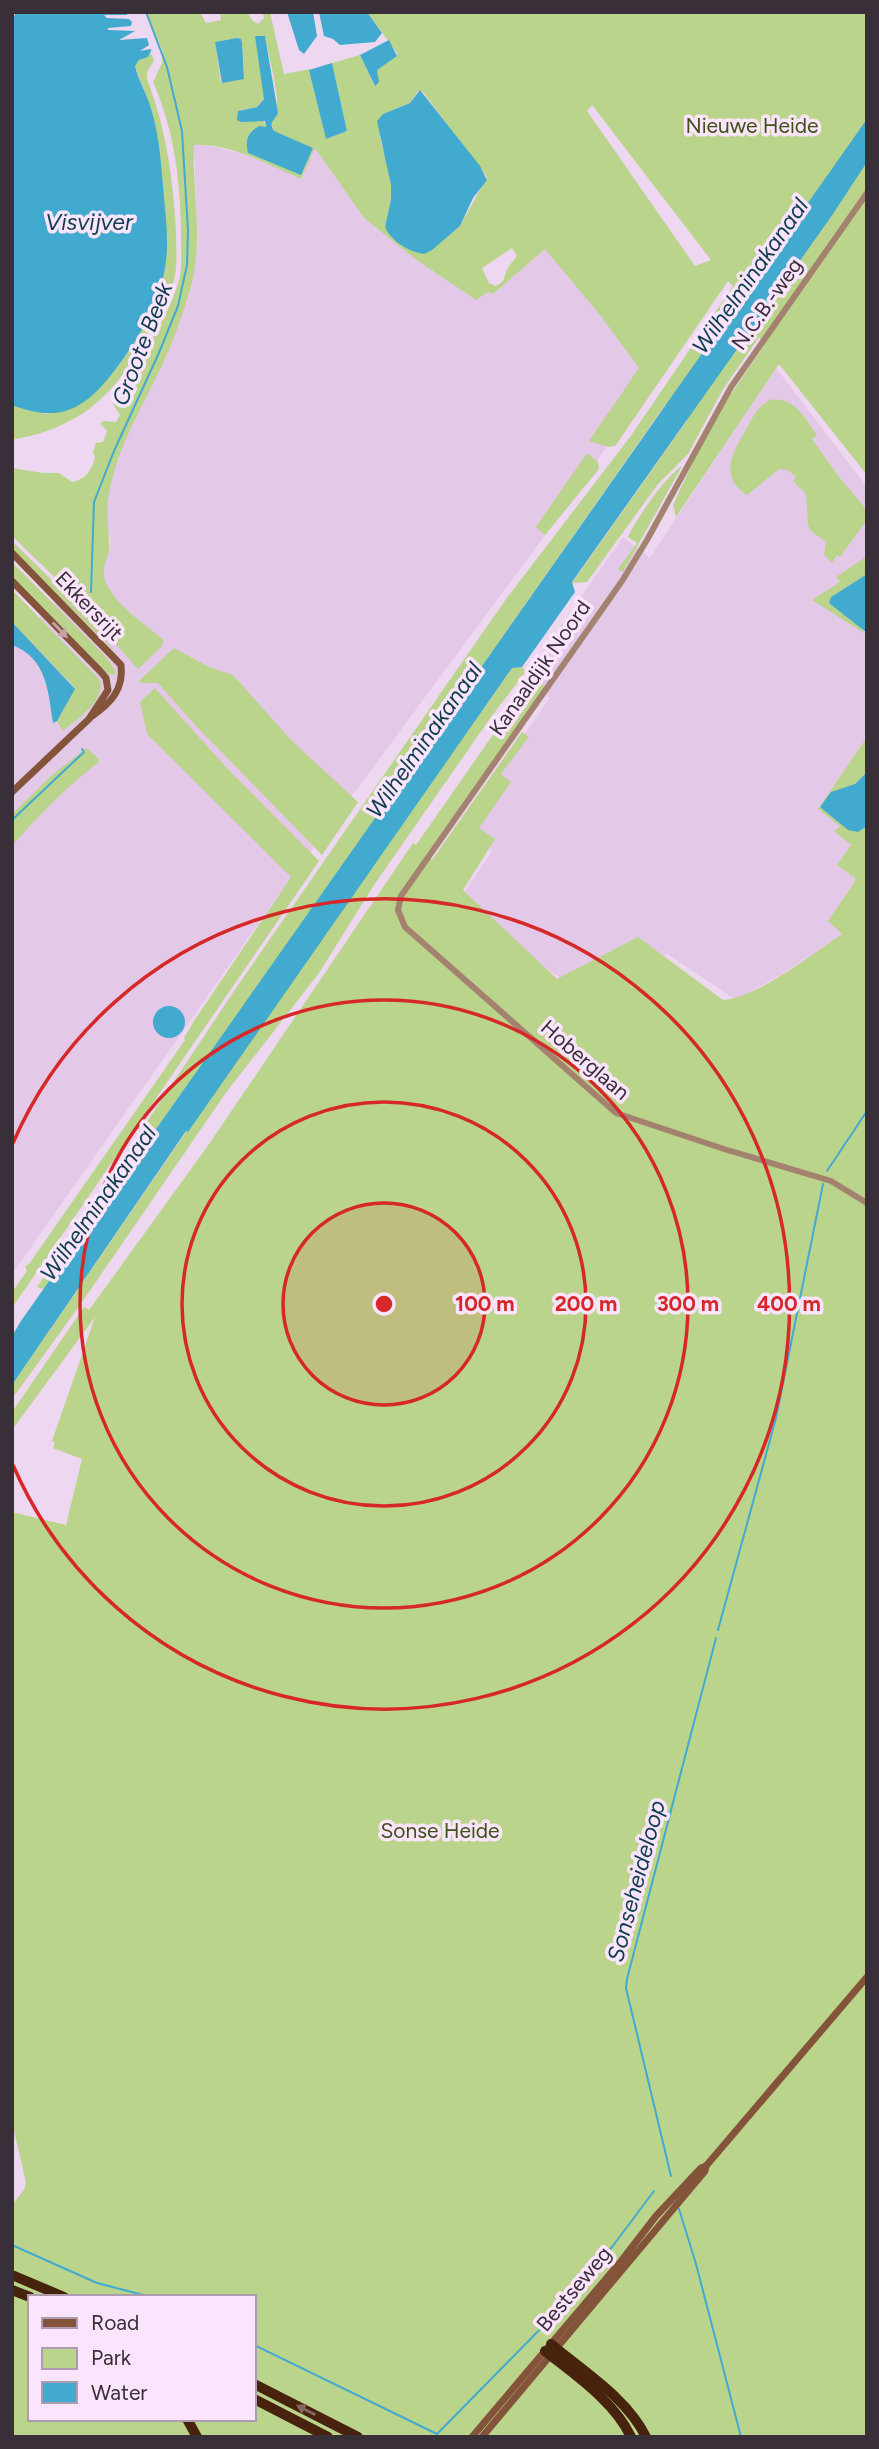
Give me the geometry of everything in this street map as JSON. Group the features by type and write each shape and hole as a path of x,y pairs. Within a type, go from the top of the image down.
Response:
{"highway":[{"path":"12,2275 59,2295"},
{"path":"550,2349 610,2406 631,2437"},
{"path":"550,2349 617,2400 646,2437"},
{"path":"256,2385 358,2437"},
{"path":"256,2400 328,2437"},
{"path":"188,2421 197,2437"}],"main road":[{"name":"Ekkersrijt","path":"12,553 121,665 123,678 117,694 12,792"},
{"name":"Ekkersrijt","path":"12,581 106,678 108,690 89,719"},
{"name":"Bestseweg","path":"471,2437 550,2349 567,2334 867,1977"},
{"name":"Bestseweg","path":"482,2437 663,2208 706,2166"}],"street":[{"name":"N.C.B.-weg","path":"701,439 730,387 867,193"},
{"name":"Kanaaldijk Noord","path":"398,910 401,897 622,582 701,439"},
{"name":"Hoberglaan","path":"398,910 405,927 616,1113 831,1181 867,1203"}],"shaded area":[{"path":"202,144 248,155 301,179 315,147 364,218 493,294 545,248 651,383 546,534 282,890 12,1274 12,615 29,629 111,542 97,486 198,247 194,145"},
{"path":"776,368 867,487 867,556 837,577 841,582 815,601 867,635 867,737 818,809 841,826 834,831 851,845 854,883 829,921 842,934 784,973 736,1000 666,953 663,957 571,985 454,908 492,851 459,826 550,698 526,675 623,537 650,558"}],"green space":[{"name":"Nieuwe Heide","path":"146,12 200,12 206,23 221,20 220,12 247,12 258,24 264,18 263,12 270,12 284,74 310,69 326,139 347,131 332,63 360,55 374,85 377,70 398,54 367,12 867,12 867,475 779,364 676,517 673,505 700,447 720,410 764,346 759,337 722,391 688,454 658,484 587,582 572,583 688,419 665,405 47,1287 43,1289 37,1287 236,988 506,599 630,437 733,286 728,281 618,442 609,447 589,441 639,368 600,315 545,249 493,294 488,292 476,300 414,258 364,218 315,148 301,179 235,151 194,145 197,237 194,274 170,346 116,465 108,501 109,550 104,568 107,585 125,608 164,640 161,647 138,669 70,592 12,536 12,468 59,473 72,482 87,474 95,458 93,452 96,443 103,442 107,431 100,423 116,422 120,415 113,404 116,393 153,337 176,290 181,262 178,179 172,139 153,82 162,63 163,52","holes":["261,36 265,36 276,91 277,103 272,119 274,131 246,143 251,131 266,127 263,120 244,122 240,110 257,107 264,98","241,39 244,77 221,83 215,42","418,91 423,92 487,177 460,226 442,241 385,227 391,183 380,122 383,114 410,103","592,105 711,260 695,266 587,111","512,248 517,256 502,282 495,286 489,283 482,268"]},
{"path":"151,53 154,61 147,72 147,79 164,135 175,211 176,263 171,289 128,367 99,401 61,425 39,434 12,440 12,405 47,414 83,402 102,385 128,353 154,304 161,163 151,109 135,66 139,60"},
{"path":"770,400 786,401 803,415 817,435 812,439 867,510 867,520 840,557 837,555 832,563 824,555 826,542 810,530 806,494 793,481 796,477 788,470 779,469 747,495 732,479 731,462 738,444 757,411"},
{"path":"587,453 598,462 599,469 545,535 536,527"},
{"path":"682,466 623,572 618,569 637,543 628,537 632,529 660,488"},
{"path":"12,541 72,600 118,655 12,549"},
{"path":"867,556 867,574 831,597 867,635 812,600 840,582 836,577"},
{"path":"12,562 105,656 116,671 114,675 108,674 12,577"},
{"path":"12,590 100,680 100,688 94,702 63,731 57,721 75,688 12,622"},
{"path":"174,648 209,667 233,675 292,741 358,802 322,855 197,727 158,683 139,681"},
{"path":"522,667 524,674 374,885 319,973 225,1094 12,1399 12,1385 188,1129 512,668"},
{"name":"Sonse Heide","path":"540,683 544,686 426,855 432,860 522,732 529,737 501,774 511,782 479,828 495,839 463,890 557,979 638,937 723,1000 736,998 767,984 842,934 828,921 854,883 855,878 837,865 851,845 834,831 840,826 818,809 867,737 867,772 855,784 833,793 820,807 858,832 867,826 867,2437 12,2437 12,2205 24,2190 26,2182 12,2123 12,1512 66,1525 82,1459 53,1448 55,1443 52,1441 95,1317 12,1430 12,1412 84,1307 89,1310 207,1147 413,843 416,845 528,689"},
{"path":"155,688 225,766 319,861 12,1308 12,1292 27,1271 25,1266 29,1264 185,1040 194,1021 291,877 147,734 140,702"},
{"path":"86,748 99,762 53,802 12,846 12,814 50,777"}],"water":[{"name":"Visvijver","path":"16,12 128,12 127,15 104,15 107,18 129,19 132,22 131,26 108,30 135,31 119,40 147,38 149,45 140,51 151,49 148,57 139,60 135,66 150,106 159,149 167,233 163,277 145,325 107,380 75,407 53,413 40,413 12,405 12,21"},
{"path":"287,12 313,12 317,36 304,54 299,50"},
{"path":"319,12 367,12 382,33 375,42 340,45 324,36"},
{"path":"255,36 265,36 278,113 272,128 313,148 301,175 248,153 249,134 259,126 266,127 265,121 237,120 238,111 257,107 264,99"},
{"path":"237,38 242,42 244,79 222,83 215,42"},
{"path":"389,40 397,56 377,70 379,82 375,86 360,55"},
{"path":"332,63 347,131 326,139 309,70"},
{"path":"420,90 480,166 487,180 473,198 460,226 424,254 401,245 385,227 391,185 377,121 383,114 410,103"},
{"path":"867,119 867,162 833,214 572,582 575,592 522,667 512,668 188,1132 186,1131 12,1385 12,1336 21,1321"},
{"path":"867,574 867,633 829,603 831,597"},
{"path":"12,622 75,689 57,721 53,723 44,677 32,658 12,645"},
{"path":"867,772 867,826 858,832 848,830 820,807 831,792 855,784"},
{"path":"169,1006 181,1010 185,1022 181,1034 169,1038 157,1034 153,1022 157,1010"}],"waterway":[{"name":"Groote Beek","path":"91,592 94,502 178,306 187,265 188,231 182,131 167,67 146,12"},
{"name":"Groote Beek","path":"12,820 84,752 82,749"},
{"name":"Sonseheideloop","path":"827,1171 867,1111"},
{"name":"Sonseheideloop","path":"718,1630 776,1418 823,1184"},
{"name":"Sonseheideloop","path":"671,2176 626,1988 716,1638"},
{"path":"256,2346 437,2434 556,2313 612,2247 654,2191"},
{"name":"Sonseheideloop","path":"679,2209 741,2437"},
{"path":"12,2245 97,2283 143,2295"}],"water label":[{"name":"Wilhelminakanaal","path":"750,276"},
{"name":"Wilhelminakanaal","path":"424,740"},
{"name":"Wilhelminakanaal","path":"98,1203"}]}
